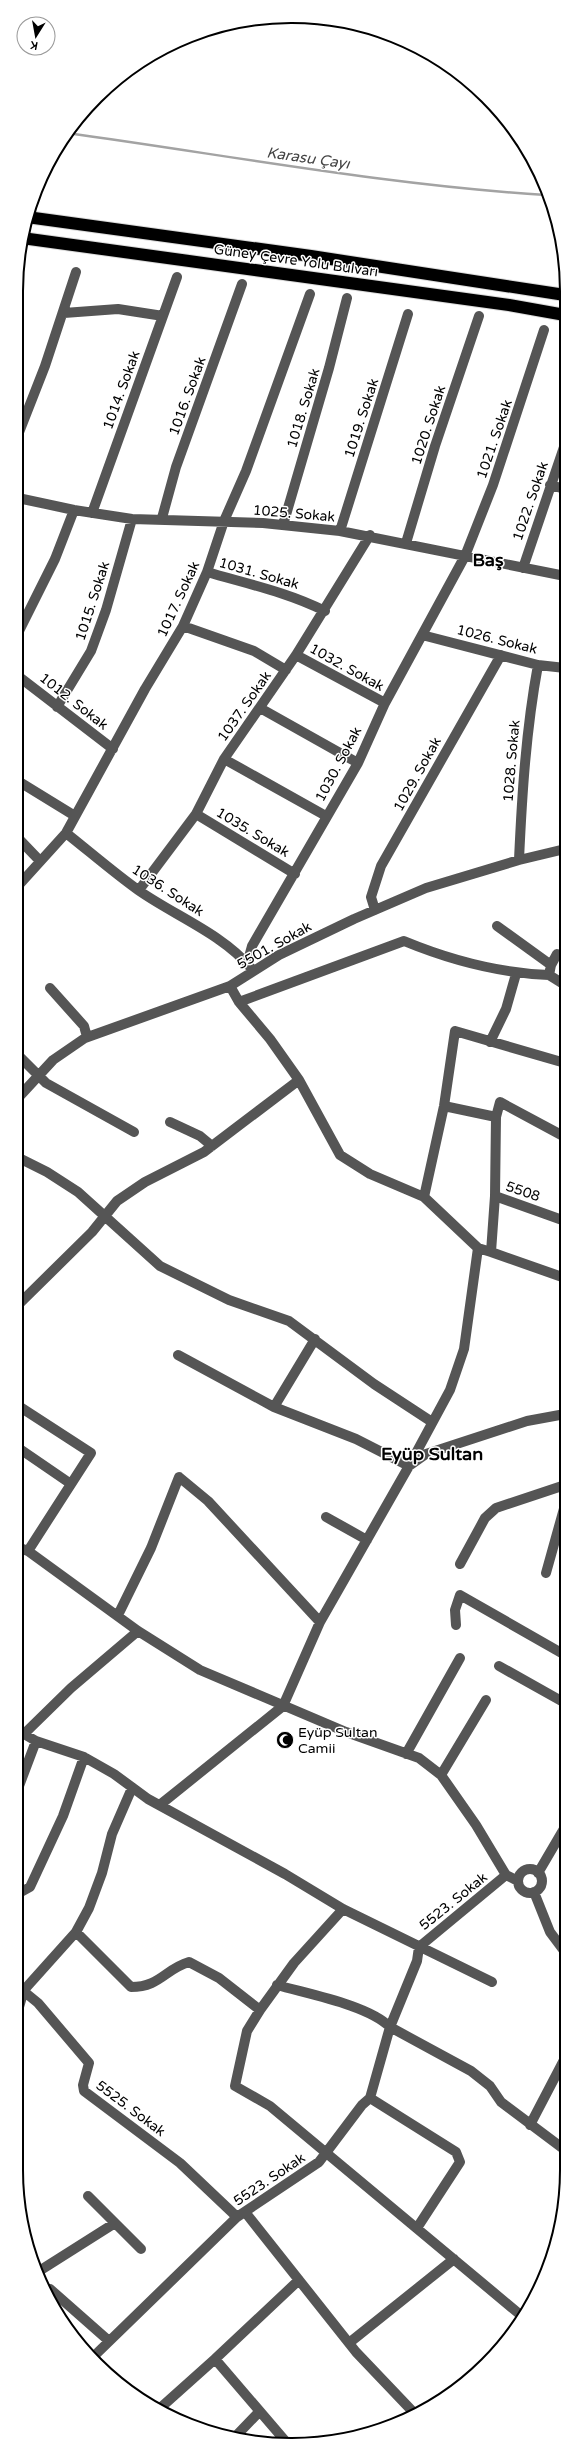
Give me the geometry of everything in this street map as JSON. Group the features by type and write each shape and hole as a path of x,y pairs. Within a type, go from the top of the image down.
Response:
{"highway":[{"name":"Güney Çevre Yolu Bulvarı","path":"33,218 327,258 560,294"},
{"name":"Güney Çevre Yolu Bulvarı","path":"28,239 493,303 560,314"}],"street":[{"path":"23,422 64,313 76,272"},
{"name":"1014. Sokak","path":"92,513 177,277"},
{"name":"1016. Sokak","path":"162,518 176,467 242,284"},
{"name":"1017. Sokak","path":"23,880 66,833 145,690 183,626 207,572 224,521 253,451 310,294"},
{"name":"1018. Sokak","path":"282,525 329,368 347,298"},
{"path":"64,313 118,309 163,316"},
{"name":"1019. Sokak","path":"340,531 408,314"},
{"name":"1020. Sokak","path":"406,543 435,446 479,316"},
{"name":"1021. Sokak","path":"465,556 493,485 544,330"},
{"name":"1022. Sokak","path":"523,568 560,458"},
{"path":"550,485 560,488"},
{"name":"1025. Sokak","path":"23,499 74,510 132,519 162,518 224,521 282,525 370,535 560,575"},
{"path":"23,623 61,546 74,510"},
{"name":"1015. Sokak","path":"57,707 91,651 106,610 132,519"},
{"name":"1037. Sokak","path":"139,890 196,814 224,759 325,611 370,535"},
{"name":"1030. Sokak","path":"250,967 252,946 358,763 385,703 465,556"},
{"name":"1031. Sokak","path":"207,572 299,597 325,611"},
{"path":"183,626 254,652 286,670"},
{"name":"1026. Sokak","path":"422,635 538,665 560,667"},
{"name":"1032. Sokak","path":"296,655 385,703"},
{"name":"1029. Sokak","path":"375,910 371,897 381,866 501,655"},
{"name":"1028. Sokak","path":"519,860 522,785 528,716 538,665"},
{"name":"1012. Sokak","path":"23,680 113,749"},
{"path":"260,708 358,763"},
{"path":"224,759 326,816"},
{"path":"23,784 75,816"},
{"name":"1035. Sokak","path":"196,814 295,874"},
{"name":"1036. Sokak","path":"66,833 139,890 179,914 239,955 250,967"},
{"path":"23,843 40,861"},
{"name":"5501. Sokak","path":"23,1092 65,1050 88,1037 230,986 250,967 280,955 375,910 426,888 519,860 560,850"},
{"path":"497,926 560,979"},
{"path":"239,1002 404,941 428,951 516,974 550,970"},
{"path":"550,970 557,954 560,955"},
{"path":"490,1042 506,1009 516,974"},
{"path":"230,986 239,1002 270,1039 299,1080 340,1155 370,1174 424,1197 478,1248 560,1276"},
{"path":"50,988 84,1026 88,1037"},
{"path":"424,1197 444,1106 455,1031 560,1062"},
{"path":"23,1060 46,1083 134,1132"},
{"path":"23,1300 92,1232 117,1201 145,1182 212,1146 299,1080"},
{"path":"491,1252 495,1196 496,1117 500,1102 560,1134"},
{"path":"444,1106 496,1117"},
{"path":"170,1122 200,1136 212,1146"},
{"path":"23,1160 47,1172 78,1192 106,1215 160,1266 186,1281 229,1300 289,1321 374,1384 432,1422"},
{"name":"5508","path":"495,1196 560,1219"},
{"path":"161,1804 283,1706 320,1622 409,1466 450,1390 464,1349 478,1248"},
{"path":"274,1408 315,1339"},
{"path":"178,1355 274,1408 356,1439 409,1466"},
{"path":"23,1410 90,1453 28,1551"},
{"path":"409,1466 426,1454 527,1421 560,1415"},
{"path":"23,1451 71,1484"},
{"path":"118,1615 151,1548 179,1477 208,1501 320,1622"},
{"path":"460,1564 485,1518 496,1508 560,1486"},
{"path":"326,1517 367,1540"},
{"path":"546,1573 560,1523"},
{"path":"23,1549 28,1551 118,1615 138,1631 200,1670 283,1706 419,1758 441,1775 476,1825 506,1875"},
{"path":"456,1625 455,1610 460,1595 560,1652"},
{"path":"23,1731 138,1631"},
{"path":"406,1754 460,1658"},
{"path":"499,1666 560,1700"},
{"path":"441,1775 486,1700"},
{"path":"23,1735 84,1757 114,1774 132,1788 343,1909 492,1982"},
{"path":"23,1775 36,1741"},
{"path":"23,1891 30,1886 63,1816 84,1757"},
{"path":"23,1984 76,1932 89,1908 102,1873 112,1834 132,1788"},
{"path":"534,1892 541,1883 538,1873 560,1836"},
{"path":"534,1892 523,1891 518,1881 521,1874 527,1870 538,1873"},
{"name":"5523. Sokak","path":"96,2354 241,2214 319,2162 362,2105 370,2098 390,2027 417,1960 419,1947 506,1875 518,1881"},
{"path":"534,1892 550,1932 560,1945"},
{"path":"343,1909 294,1963 277,1985 247,2031 235,2086 270,2106 518,2313"},
{"path":"76,1932 131,1987 143,1987 161,1979 179,1965 189,1962 219,1978 260,2010"},
{"path":"277,1985 342,2003 383,2020 390,2027 471,2071 490,2086 500,2102 560,2146"},
{"name":"5525. Sokak","path":"23,1990 38,2003 89,2063 83,2085 84,2091 180,2163 241,2214"},
{"path":"530,2125 560,2068"},
{"path":"370,2098 456,2152 460,2162 417,2228"},
{"path":"88,2196 141,2249"},
{"path":"241,2214 299,2280 349,2343 408,2411"},
{"path":"42,2269 115,2223"},
{"path":"349,2343 454,2259"},
{"path":"163,2405 299,2280"},
{"path":"53,2291 109,2341"},
{"path":"215,2359 282,2437"},
{"path":"239,2433 259,2412"}],"waterway":[{"name":"Karasu Çayı","path":"74,134 366,177 542,195"}],"place":[{"name":"Eyüp Sultan Camii","path":"285,1740"}],"district":[{"name":"Baş","path":"488,560"},
{"name":"Eyüp Sultan","path":"432,1454"}]}
